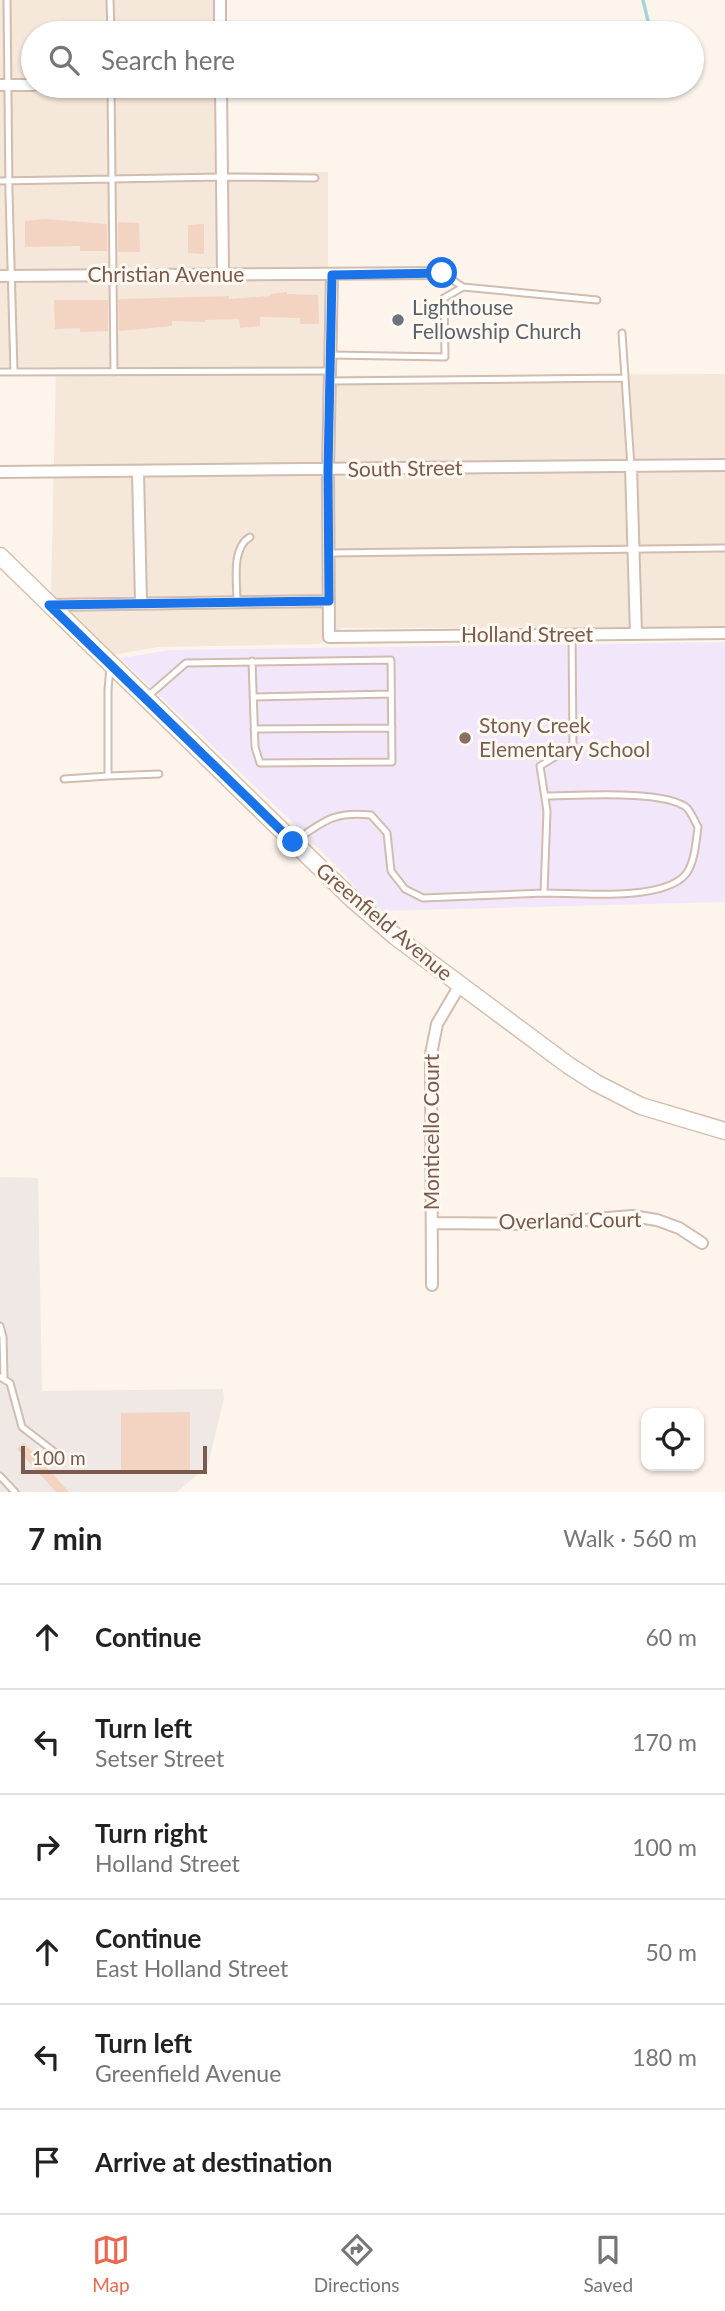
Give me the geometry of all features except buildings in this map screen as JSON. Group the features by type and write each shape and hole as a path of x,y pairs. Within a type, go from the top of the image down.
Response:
{"main road":[{"name":"Greenfield Avenue","path":"0,556 351,898 396,937 568,1065 615,1094 641,1107 725,1130"}],"street":[{"path":"220,0 220,21"},
{"path":"221,98 223,274"},
{"name":"Christian Avenue","path":"6,276 442,273"},
{"path":"49,605 329,601 328,470 332,275"},
{"name":"South Street","path":"0,472 725,466"},
{"path":"631,467 636,634"},
{"path":"138,472 141,602"},
{"name":"Holland Street","path":"329,601 329,637 725,633"},
{"name":"Monticello Court","path":"432,1285 430,1054 437,1024 460,985"},
{"name":"Overland Court","path":"432,1223 536,1224 632,1216 657,1220 679,1228 702,1243"}],"lane":[{"path":"7,0 4,85 9,181 6,276 14,372"},
{"path":"110,0 111,21"},
{"path":"111,98 114,372"},
{"path":"0,181 315,178"},
{"path":"442,273 463,287 597,300"},
{"path":"332,355 445,357 444,298 463,287"},
{"path":"622,333 631,467"},
{"path":"0,372 625,378"},
{"path":"237,601 238,552 243,541 250,537"},
{"path":"328,553 725,548"},
{"path":"544,893 547,811 540,766 573,746 572,635"},
{"path":"146,699 186,663 252,661 391,660 392,762 260,763 255,747 252,661"},
{"path":"108,776 110,664"},
{"path":"253,697 391,694"},
{"path":"254,729 392,728"},
{"path":"64,779 159,774"},
{"path":"293,842 326,819 349,813 371,815 387,834 391,871 404,889 423,898 544,893 647,893 667,888 686,874 698,827 687,808 663,798 545,796"},
{"path":"0,1326 3,1338 2,1377 10,1383 22,1427 61,1457"},
{"path":"0,1476 15,1492"}],"shaded area":[{"path":"0,0 213,0 213,21 21,21 21,98 214,98 215,172 328,172 328,376 725,374 725,627 341,628 320,644 157,647 114,655 51,596 56,367 0,367"},
{"name":"Stony Creek Elementary School","path":"725,642 725,902 381,911 366,901 346,876 288,818 120,658 170,650"},
{"path":"0,1177 38,1178 42,1391 223,1389 224,1398 208,1465 177,1492 0,1492"}],"waterway":[{"path":"643,0 648,21"}],"place":[{"name":"Lighthouse Fellowship Church","path":"398,320"},
{"name":"Stony Creek Elementary School","path":"465,738"}],"route":[{"path":"293,842 49,605 329,601 328,470 332,275 442,273"}]}
